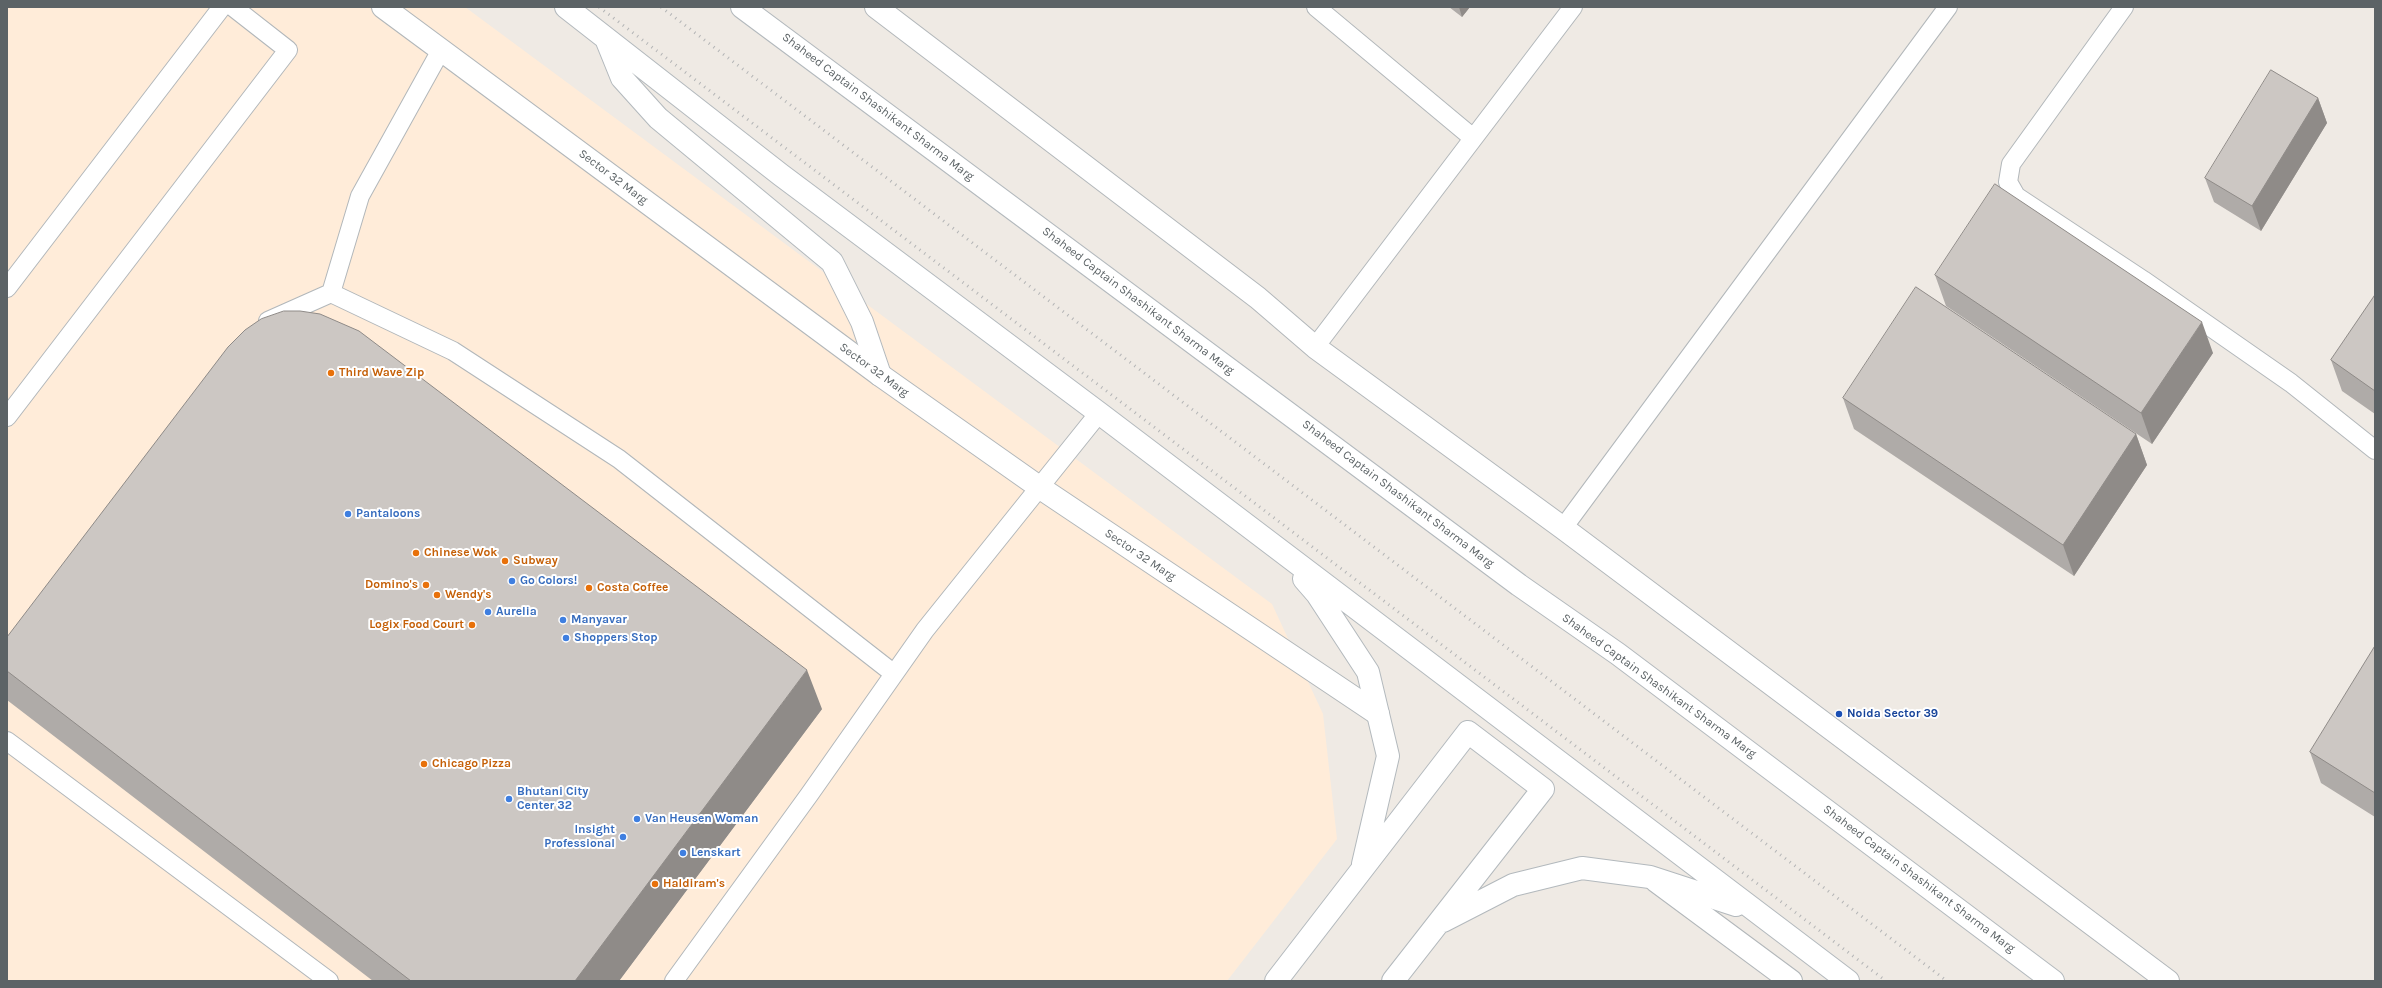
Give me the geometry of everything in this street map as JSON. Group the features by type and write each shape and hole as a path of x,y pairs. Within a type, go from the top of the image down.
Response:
{"main road":[{"name":"Sector 32 Marg","path":"383,7 880,375 1039,487 1378,714"},
{"path":"566,7 780,176 1099,412 1278,550 1752,910 1848,981"},
{"name":"Shaheed Captain Shashikant Sharma Marg","path":"742,7 1519,585 1624,658 2053,981"},
{"path":"876,7 1252,294 1315,347 1563,528 2168,981"},
{"path":"607,40 622,78 658,118 832,262 862,322 880,375"},
{"path":"1278,550 1316,594 1368,672 1388,756 1361,871"},
{"path":"1276,981 1468,732 1544,789 1435,925 1393,981"},
{"path":"1435,925 1513,885 1582,868 1650,876 1752,910"},
{"path":"1650,876 1791,981"}],"lane":[{"path":"7,288 222,7"},
{"path":"7,417 288,50 233,7"},
{"path":"1316,7 1474,138"},
{"path":"1315,347 1573,7"},
{"path":"1563,528 1948,7"},
{"path":"2124,7 2011,164 2008,182 2016,196 2143,280 2291,383 2375,450"},
{"path":"257,329 262,323 331,292 360,196 442,50"},
{"path":"331,292 453,351 619,459 893,673"},
{"path":"674,981 809,795 893,673 1099,412"},
{"path":"7,741 329,981"}],"shaded area":[{"path":"7,7 465,7 1272,604 1323,714 1337,839 1227,981 7,981"}],"building":[{"path":"2271,70 2318,98 2252,206 2205,178"},
{"path":"1995,184 2202,322 2141,413 1935,275"},
{"path":"1916,287 2136,434 2063,545 1843,398"},
{"path":"2375,295 2375,391 2331,360"},
{"path":"284,311 300,311 320,314 359,331 807,670 575,981 411,981 7,671 7,637 228,347 245,330 261,319"},
{"path":"2375,646 2375,793 2310,752"}],"railway":[{"path":"599,7 1886,981"},
{"path":"661,7 1947,981"}],"place":[{"name":"Third Wave Zip","path":"331,373"},
{"name":"Pantaloons","path":"348,514"},
{"name":"Chinese Wok","path":"416,553"},
{"name":"Subway","path":"505,561"},
{"name":"Go Colors!","path":"512,581"},
{"name":"Domino's","path":"426,585"},
{"name":"Costa Coffee","path":"589,588"},
{"name":"Wendy's","path":"437,595"},
{"name":"Aurelia","path":"488,612"},
{"name":"Manyavar","path":"563,620"},
{"name":"Logix Food Court","path":"472,625"},
{"name":"Shoppers Stop","path":"566,638"},
{"name":"Noida Sector 39","path":"1839,714"},
{"name":"Chicago Pizza","path":"424,764"},
{"name":"Bhutani City Center 32","path":"509,799"},
{"name":"Van Heusen Woman","path":"637,819"},
{"name":"Insight Professional","path":"623,837"},
{"name":"Lenskart","path":"683,853"},
{"name":"Haldiram's","path":"655,884"}]}
